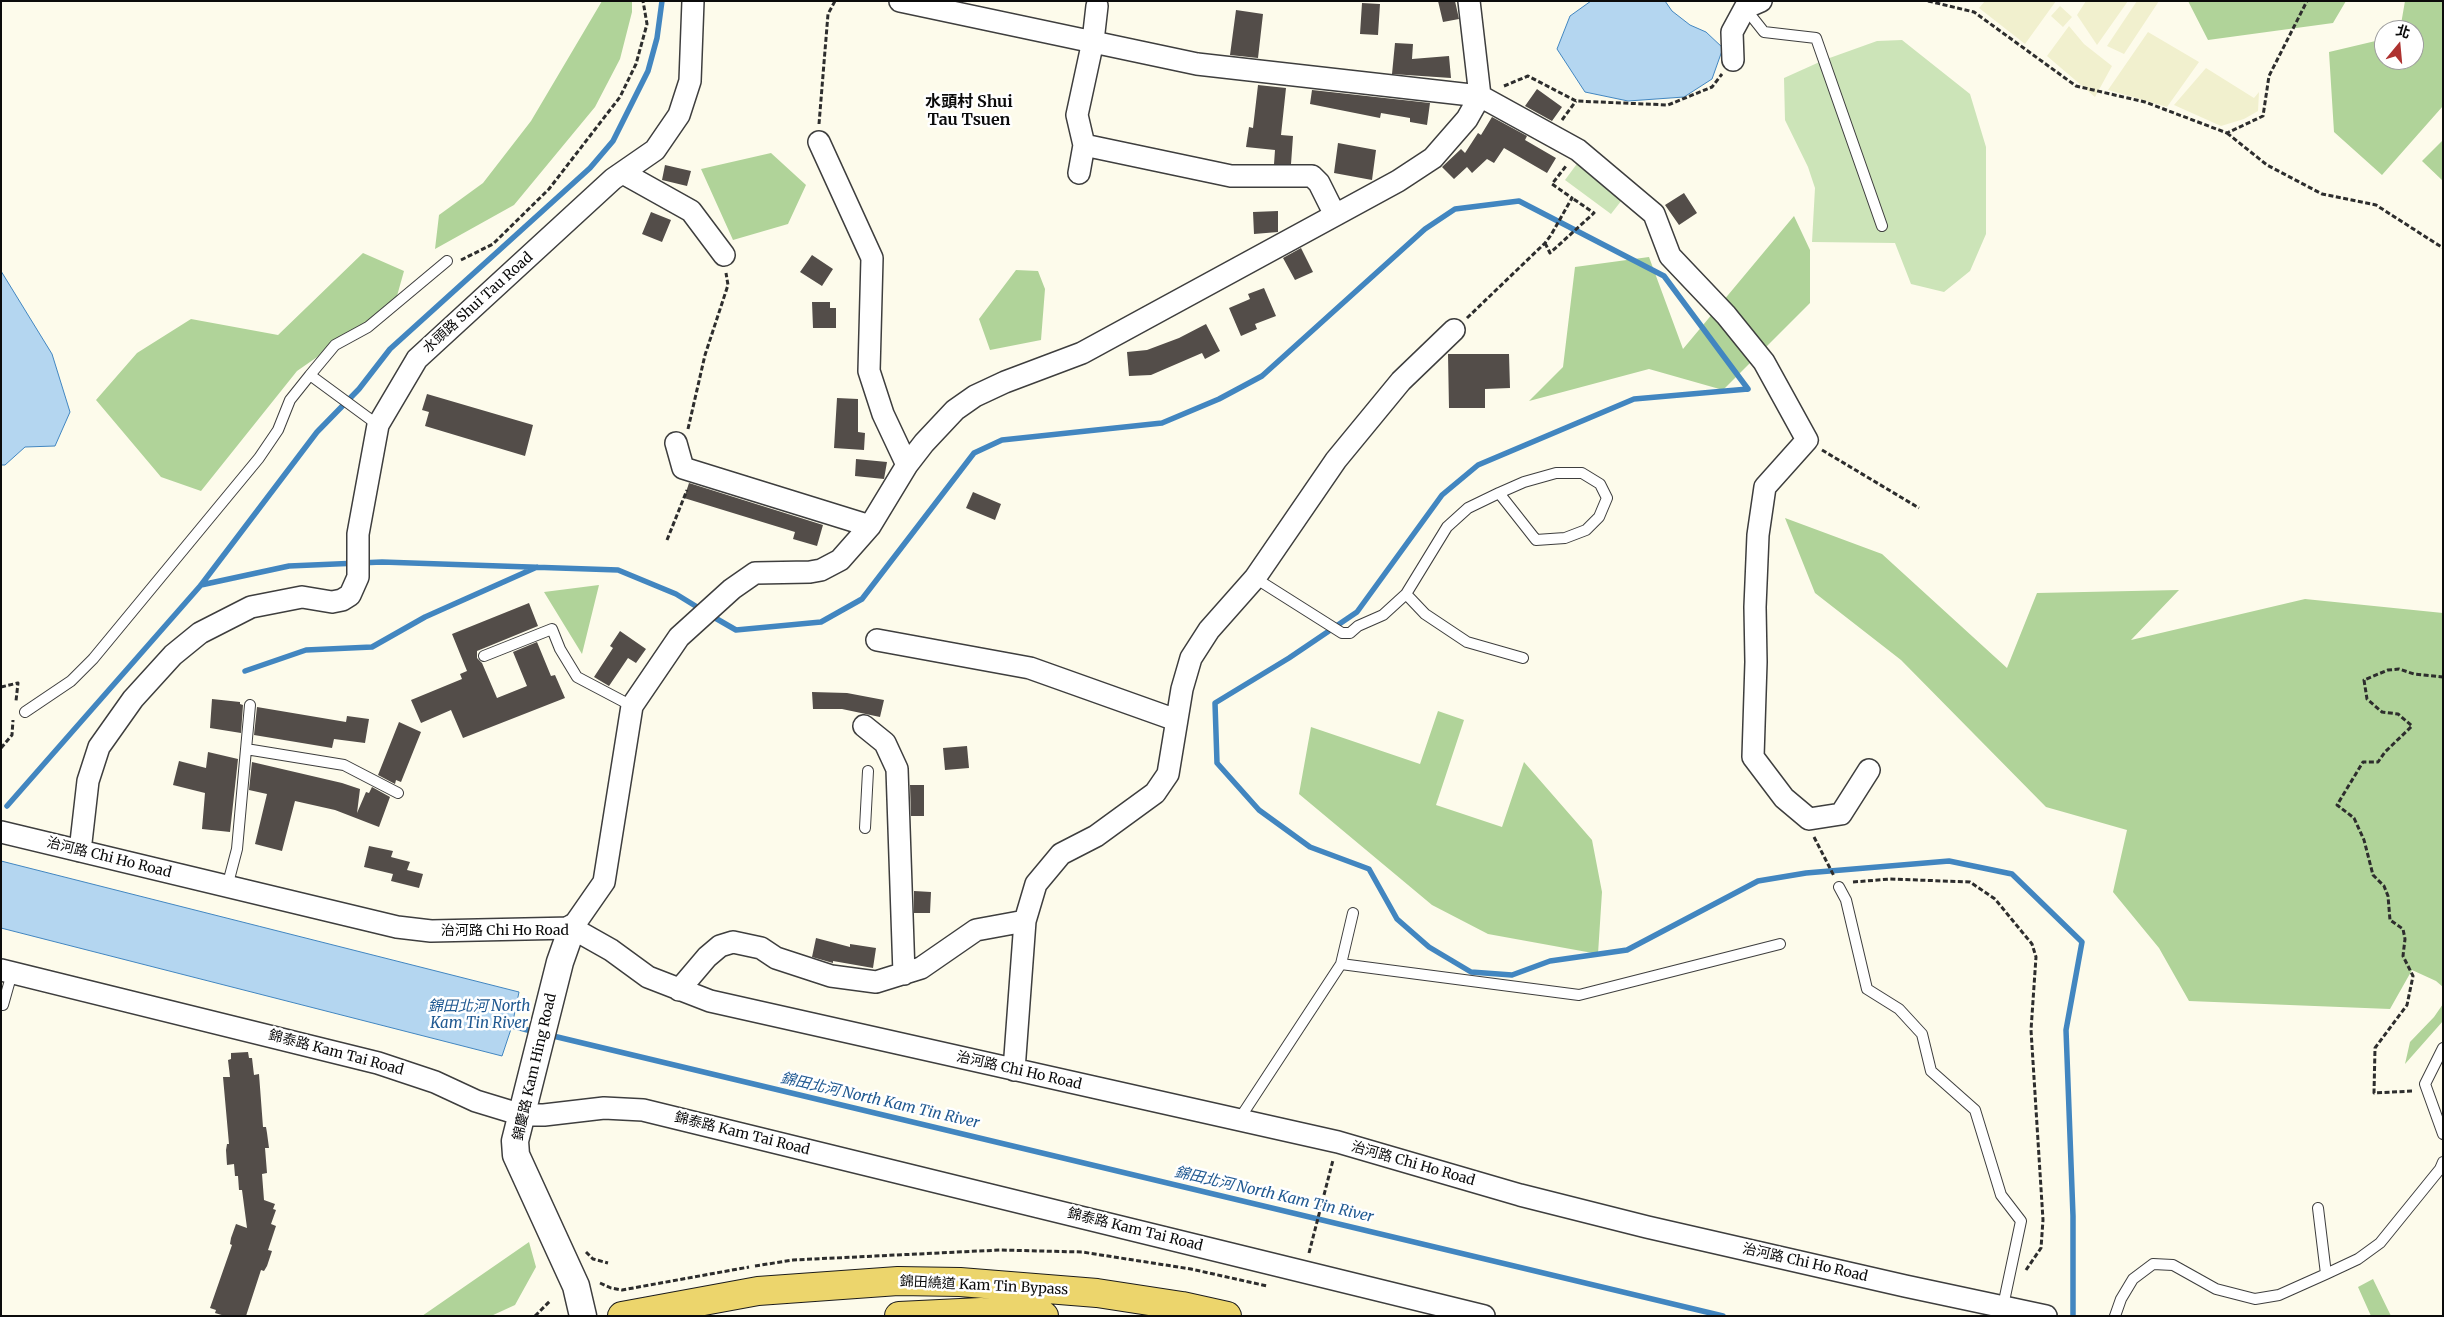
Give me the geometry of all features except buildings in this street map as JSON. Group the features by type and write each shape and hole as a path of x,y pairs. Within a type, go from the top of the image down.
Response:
{"main road":[{"name":"錦田繞道 Kam Tin Bypass","path":"622,1316 758,1291 898,1281 960,1282 1097,1293 1182,1306 1227,1316"},
{"name":"錦田繞道 Kam Tin Bypass","path":"899,1316 981,1312 1044,1316"}],"street":[{"name":"水頭路 Shui Tau Road","path":"80,851 88,781 97,752 123,712 173,654 200,633 251,607 302,597 332,602 342,600 350,595 358,577 358,534 372,421 417,359 623,173 655,150 679,115 690,81 693,1"},
{"path":"900,1 1197,64 1480,96 1578,150 1654,214 1670,256 1726,316 1764,362 1807,440 1765,487 1758,535 1754,607 1756,662 1753,757 1784,798 1809,819 1841,814 1869,770"},
{"path":"572,928 604,882 632,706 680,637 698,618 732,589 755,573 810,572 832,565 855,546 870,526 907,465 948,418 975,396 1005,382 1082,353 1404,177 1433,158 1467,119 1480,96 1469,1"},
{"path":"1733,60 1732,32 1747,4"},
{"path":"1079,172 1084,145 1077,115 1094,41 1097,6"},
{"path":"819,142 872,258 869,371 883,414 907,465"},
{"path":"1084,145 1232,176 1312,176 1319,183 1335,215"},
{"path":"623,173 691,211 724,255"},
{"path":"1014,1070 1024,921 1036,884 1061,854 1096,836 1155,792 1168,774 1176,720 1191,658 1209,630 1255,578 1342,453 1401,381 1454,330"},
{"path":"676,443 683,468 870,526"},
{"path":"876,640 1030,668 1176,720"},
{"path":"864,726 885,743 897,769 904,974"},
{"name":"治河路 Chi Ho Road","path":"1,832 414,930 572,928 611,950 648,977 710,1000 1238,1121 1338,1142 1520,1195 1647,1227 2046,1316"},
{"path":"679,990 707,957 720,946 733,942 761,948 776,958 831,976 876,982 921,968 976,930 1024,921"},
{"name":"錦慶路 Kam Hing Road","path":"572,928 560,962 515,1142 516,1155 576,1286 583,1316"},
{"name":"錦泰路 Kam Tai Road","path":"7,971 378,1063 435,1082 476,1101 522,1115 544,1115 604,1108 643,1110 1484,1316"}],"lane":[{"path":"1747,4 1764,32 1816,38 1882,226"},
{"path":"25,712 72,681 93,659 259,458 278,430 290,400 335,345 368,327 447,261"},
{"path":"310,375 372,421"},
{"path":"1255,578 1342,633 1350,632 1358,626 1383,615 1406,594 1446,527 1468,508 1499,493 1524,482 1556,473 1582,473 1600,484 1607,498 1599,517 1586,530 1565,538 1536,540 1499,493"},
{"path":"1406,594 1425,614 1467,642 1523,658"},
{"path":"484,656 552,629 560,649 577,677 632,706"},
{"path":"227,887 237,849 250,705"},
{"path":"246,749 344,765 398,793"},
{"path":"865,828 868,771"},
{"path":"1837,883 1846,900 1867,989 1899,1009 1922,1034 1931,1071 1975,1110 2001,1195 2021,1221 2004,1306"},
{"path":"1238,1121 1341,964 1353,913"},
{"path":"1341,964 1579,995 1780,944"},
{"path":"3,1006 7,971"},
{"path":"2443,1048 2426,1078 2425,1090 2443,1134"},
{"path":"2115,1316 2120,1299 2132,1279 2152,1264 2173,1265 2216,1289 2255,1299 2279,1295 2326,1274 2358,1258 2380,1244 2440,1169 2443,1162"},
{"path":"2318,1208 2326,1274"}],"path":[{"path":"447,261 463,260 493,244 549,189 620,98 636,64 647,24 643,1"},
{"path":"819,142 828,14 835,1"},
{"path":"1928,1 1974,12 2076,86 2145,102 2226,133 2267,165 2322,194 2376,204 2443,248"},
{"path":"2226,133 2263,116 2269,76 2307,1"},
{"path":"1480,96 1528,76 1576,100 1668,105 1712,87 1733,60"},
{"path":"1545,243 1550,253 1594,213 1552,184 1578,150"},
{"path":"1454,330 1545,243 1572,198"},
{"path":"676,443 686,436 705,355 728,285 724,255"},
{"path":"1807,440 1919,508"},
{"path":"667,540 689,484 683,468"},
{"path":"2425,1090 2374,1093 2375,1048 2407,1005 2413,976 2403,956 2405,939 2403,929 2390,920 2388,896 2384,886 2373,875 2364,840 2354,818 2337,805 2363,762 2378,762 2385,752 2412,726 2398,714 2382,712 2367,700 2364,680 2388,670 2399,669 2414,674 2443,677"},
{"path":"1819,847 1837,883 1890,879 1970,882 1996,899 2032,944 2036,956 2031,1030 2044,1220 2041,1248 2034,1261 2023,1274"},
{"path":"1307,1262 1331,1163"},
{"path":"584,1249 593,1259 608,1264"},
{"path":"535,1316 550,1301"}],"green space":[{"path":"602,1 632,1 632,12 620,59 595,107 514,205 435,249 439,215 483,183 531,121"},
{"path":"1985,1 2056,1 2025,44 1979,8"},
{"path":"2086,1 2128,1 2097,45 2077,15"},
{"path":"2137,1 2159,1 2124,54 2107,46"},
{"path":"2188,1 2346,1 2333,23 2208,40"},
{"path":"2405,1 2443,1 2443,106 2382,175 2334,132 2329,52 2374,41 2374,70 2424,70 2424,20 2402,20"},
{"path":"2060,6 2072,17 2063,27 2051,16"},
{"path":"2069,26 2084,44 2112,66 2095,97 2047,56"},
{"path":"2148,32 2199,62 2167,107 2108,90"},
{"path":"1902,40 1970,94 1986,147 1986,234 1970,271 1944,292 1911,284 1895,243 1812,242 1815,188 1808,167 1785,120 1784,78 1824,60 1877,41"},
{"path":"2206,68 2254,98 2259,92 2258,111 2244,119 2221,126 2174,105"},
{"path":"2443,140 2443,181 2422,161"},
{"path":"771,153 806,185 788,224 733,240 701,169"},
{"path":"1579,161 1625,196 1611,214 1565,180"},
{"path":"1794,216 1810,250 1810,303 1723,390 1649,369 1529,401 1563,367 1575,267 1649,257 1683,349"},
{"path":"363,253 404,271 395,303 297,371 201,491 161,477 96,400 137,353 191,319 278,335"},
{"path":"1016,270 1038,271 1045,289 1041,340 990,350 979,319"},
{"path":"1785,518 1882,554 2007,668 2037,593 2179,590 2131,640 2305,599 2443,613 2443,987 2436,981 2412,970 2390,1009 2189,1001 2159,948 2113,892 2127,830 2046,807 1901,660 1815,593"},
{"path":"599,585 582,654 544,592"},
{"path":"1438,711 1464,720 1436,805 1502,827 1524,762 1592,840 1602,892 1598,954 1488,934 1432,905 1299,794 1311,727 1420,764"},
{"path":"2443,1004 2443,1021 2405,1064 2410,1042 2434,1017"},
{"path":"529,1242 536,1267 515,1305 491,1316 422,1316"},
{"path":"2373,1279 2391,1316 2371,1316 2358,1287"}],"water":[{"path":"1591,1 1665,1 1672,11 1690,25 1706,32 1723,48 1712,79 1684,97 1628,101 1585,92 1557,49 1570,16"},
{"path":"1,271 52,354 70,412 55,446 25,447 5,465 1,465"},
{"name":"錦田北河 North Kam Tin River","path":"1,861 519,992 512,1026 502,1056 1,928"}],"waterway":[{"path":"7,806 201,585 317,432 359,389 390,349 590,168 613,141 648,71 657,38 662,1"},
{"path":"710,615 736,630 821,622 862,599 974,453 1002,440 1162,423 1219,399 1262,376 1425,229 1455,209 1519,201 1664,276 1748,389"},
{"path":"1748,389 1634,399 1478,465 1442,495 1357,612 1289,658 1215,703 1217,763 1259,810 1310,847 1369,869 1397,919 1429,947 1471,972 1512,975 1550,961 1627,950 1758,881 1806,873 1949,861 2012,874 2082,942 2066,1030 2073,1216 2073,1316"},
{"path":"201,585 289,566 382,562 618,570 676,594 702,610"},
{"path":"245,671 306,650 372,647 425,617 537,567"},
{"name":"錦田北河 North Kam Tin River","path":"505,1024 535,1032"},
{"name":"錦田北河 North Kam Tin River","path":"549,1035 1723,1316"}],"district":[{"name":"水頭村 Shui Tau Tsuen","path":"969,111"}]}
